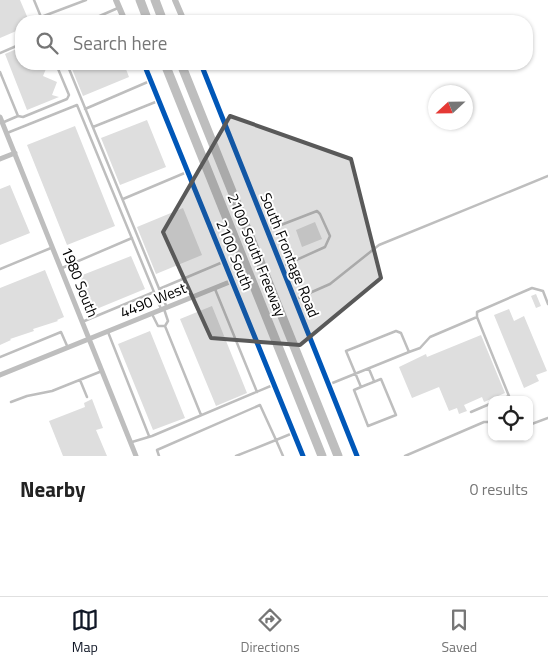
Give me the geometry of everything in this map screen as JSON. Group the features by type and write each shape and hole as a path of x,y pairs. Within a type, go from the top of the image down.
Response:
{"highway":[{"path":"140,0 146,15"},
{"path":"155,0 161,15"},
{"name":"2100 South Freeway","path":"168,70 322,456"},
{"name":"2100 South Freeway","path":"182,70 338,456"}],"street":[{"path":"116,0 122,15"},
{"path":"175,0 181,15"},
{"name":"2100 South","path":"147,70 303,456"},
{"name":"South Frontage Road","path":"203,70 357,456"},
{"name":"1980 South","path":"1,120 136,456"},
{"path":"0,159 15,153"},
{"name":"4490 West","path":"0,375 232,281"}],"lane":[{"path":"34,0 40,15"},
{"path":"46,15 86,0"},
{"path":"102,15 119,8"},
{"path":"0,52 15,46"},
{"path":"1,120 18,116 22,117 66,100 69,95 59,70"},
{"path":"69,70 159,289 164,309"},
{"path":"0,72 18,116"},
{"path":"85,109 152,81"},
{"path":"93,127 160,100"},
{"path":"7,133 77,105 154,292 168,318 165,326 201,415"},
{"path":"123,199 189,171"},
{"path":"295,300 330,284 379,245 548,176"},
{"path":"267,230 317,211 330,236 328,243 324,247 281,267"},
{"path":"61,268 132,238"},
{"path":"0,269 52,247"},
{"path":"159,289 225,262"},
{"path":"215,288 257,392"},
{"path":"509,396 477,317 477,312 532,288 543,291 548,304"},
{"path":"82,322 154,292"},
{"path":"152,314 158,326 165,326"},
{"path":"329,385 420,348 430,337 477,317"},
{"path":"361,387 346,351 396,331 401,332 409,352"},
{"path":"0,358 61,332 68,348"},
{"path":"108,332 149,436"},
{"path":"369,369 374,382"},
{"path":"11,402 27,396 52,391 102,371"},
{"path":"381,379 396,415 368,426 354,390 361,387 381,379"},
{"path":"80,380 87,397"},
{"path":"130,442 274,385"},
{"path":"159,456 157,450 260,405 283,456"},
{"path":"472,412 488,405"},
{"path":"533,424 548,418"},
{"path":"405,456 484,422 488,422"},
{"path":"236,456 293,433"}],"highlighted area":[{"path":"230,116 351,159 381,278 300,345 211,338 163,232"}],"building":[{"path":"0,0 20,0 26,15 15,15 15,32 0,38"},
{"path":"15,50 15,70 46,70 43,76 57,82 52,95 59,97 27,110 5,54"},
{"path":"72,70 126,70 129,77 83,96"},
{"path":"147,120 166,167 120,185 101,138"},
{"path":"75,126 115,226 67,245 27,145"},
{"path":"10,185 30,233 0,245 0,189"},
{"path":"183,208 202,255 156,274 137,227"},
{"path":"315,222 322,239 302,247 296,230"},
{"path":"131,256 145,289 94,310 80,276"},
{"path":"45,270 64,317 0,345 0,288"},
{"path":"536,294 541,306 536,308 531,296"},
{"path":"212,306 247,393 216,406 180,319"},
{"path":"509,309 514,321 524,316 547,371 536,375 539,381 524,388 494,315"},
{"path":"150,331 185,418 153,430 118,344"},
{"path":"481,335 505,393 498,396 488,396 488,400 484,402 482,397 464,405 467,411 459,414 457,408 449,411 439,387 412,398 399,367 426,354 427,357"},
{"path":"92,399 103,428 96,430 107,456 63,456 49,421 85,407 84,403"}],"cycle path":[{"path":"146,70 303,456"},
{"path":"203,70 357,456"}]}
